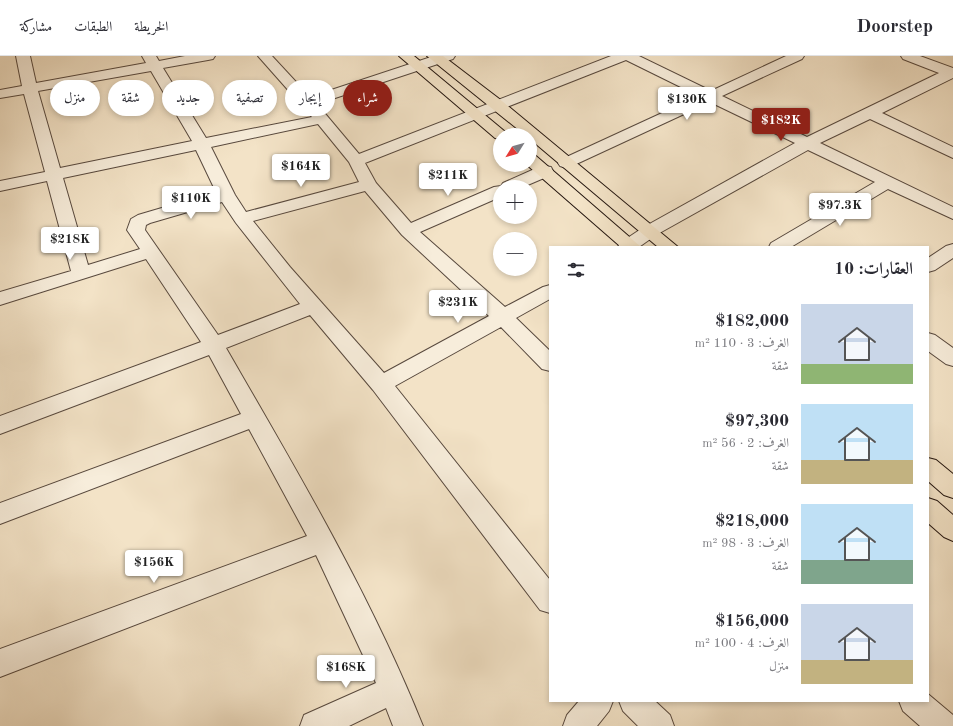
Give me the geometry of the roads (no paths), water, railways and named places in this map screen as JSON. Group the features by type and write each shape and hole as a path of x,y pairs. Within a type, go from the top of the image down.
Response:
{"main road":[{"path":"406,56 493,128"},
{"path":"440,57 668,246"},
{"path":"537,165 629,246"},
{"path":"929,469 953,488"},
{"path":"929,509 953,530"}],"street":[{"path":"23,56 30,88 55,174 81,274"},
{"path":"0,94 152,60 208,56"},
{"path":"266,56 288,80"},
{"path":"356,161 498,104 624,56"},
{"path":"628,56 953,214"},
{"path":"566,163 797,56"},
{"path":"908,56 953,73"},
{"path":"335,93 418,67 440,57"},
{"path":"152,60 201,143 226,195 242,219 313,306 382,384 549,600"},
{"path":"629,246 650,231 808,143 953,73"},
{"path":"870,113 953,153"},
{"path":"320,116 356,161 369,185 408,230 504,318 549,363"},
{"path":"0,186 322,119"},
{"path":"525,180 545,171"},
{"path":"780,246 887,182"},
{"path":"242,219 369,185"},
{"path":"408,230 493,194"},
{"path":"226,195 140,221 137,223 136,230 214,346 323,541 394,690 408,726"},
{"path":"929,265 953,250"},
{"path":"0,299 150,252"},
{"path":"382,384 504,318 549,292"},
{"path":"0,425 214,346 313,306"},
{"path":"929,341 953,359"},
{"path":"0,514 254,418"},
{"path":"0,663 323,541"},
{"path":"315,726 394,690"},
{"path":"578,726 597,702"},
{"path":"635,702 659,726"},
{"path":"915,702 943,726"}]}
